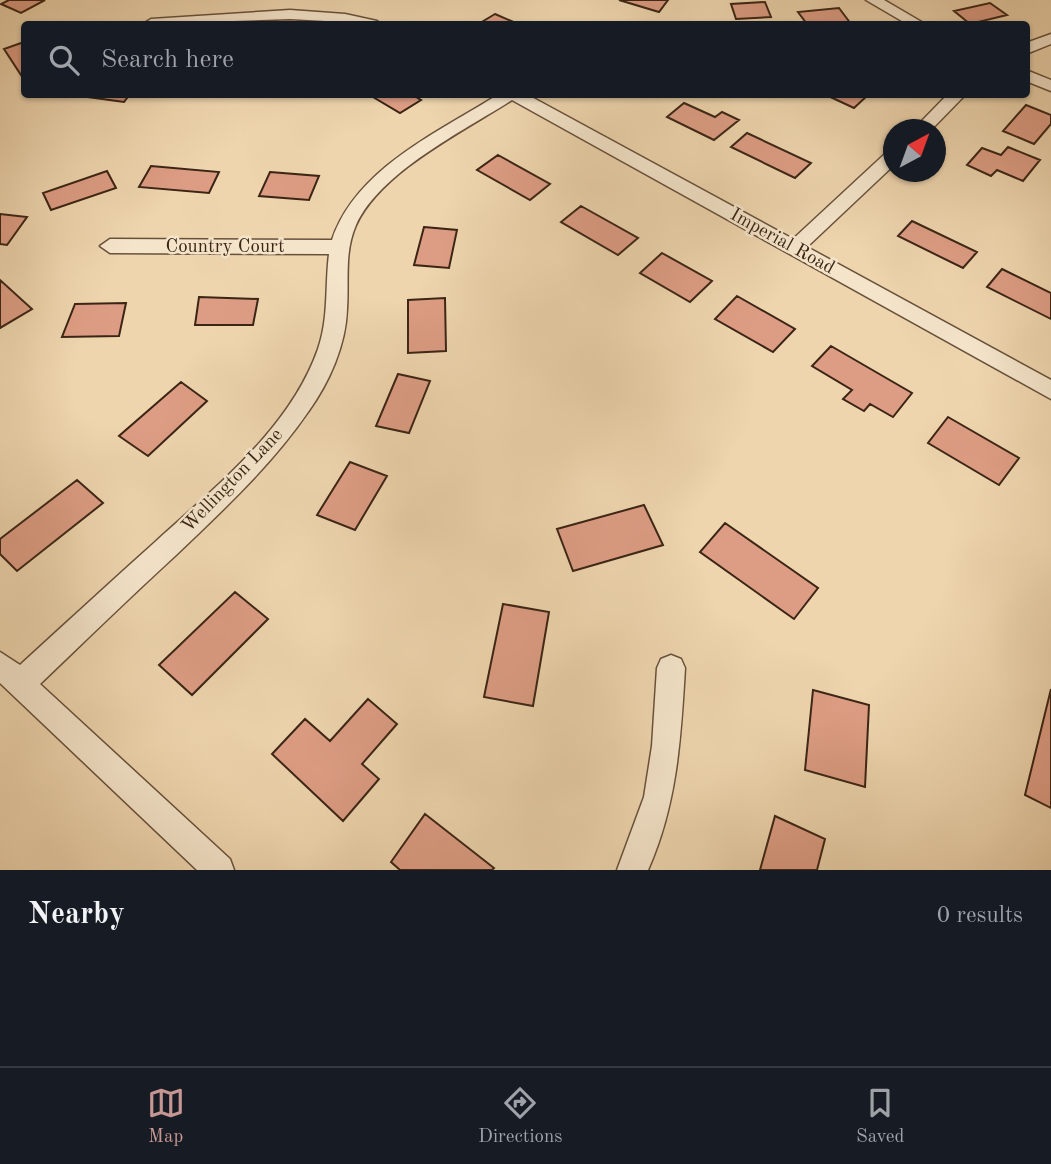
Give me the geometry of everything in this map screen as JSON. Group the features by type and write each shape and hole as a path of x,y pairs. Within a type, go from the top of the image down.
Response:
{"street":[{"path":"873,0 912,21"},
{"path":"195,21 284,15 355,21"},
{"path":"1030,48 1051,39"},
{"path":"1030,76 1051,86"},
{"name":"Wellington Lane","path":"10,675 242,477 284,430 304,401 321,367 335,328 339,247 347,221 368,191 397,168 506,98"},
{"name":"Imperial Road","path":"519,98 1051,390"},
{"path":"932,119 954,98"},
{"path":"795,248 883,165"},
{"name":"Country Court","path":"110,246 339,247"},
{"path":"632,870 648,838 666,768 670,668"},
{"path":"10,675 219,870"}],"building":[{"path":"9,0 45,0 21,13 1,4"},
{"path":"619,0 668,0 659,12"},
{"path":"765,2 771,17 736,19 731,4"},
{"path":"990,3 1007,15 982,21 966,21 954,11"},
{"path":"839,8 849,21 805,21 798,12"},
{"path":"495,14 511,21 483,21"},
{"path":"21,43 21,75 4,49"},
{"path":"94,98 127,98 124,102"},
{"path":"375,98 421,100 400,113"},
{"path":"833,98 865,98 854,108"},
{"path":"684,103 715,117 722,112 739,120 714,140 667,117"},
{"path":"1026,105 1051,115 1051,124 1034,144 1003,131"},
{"path":"747,133 811,163 795,178 731,147"},
{"path":"1008,147 1040,160 1023,181 997,170 991,176 967,165 982,148 1001,155"},
{"path":"498,155 550,184 530,200 477,170"},
{"path":"151,166 219,172 209,193 139,187"},
{"path":"107,171 116,188 51,210 43,193"},
{"path":"270,172 319,176 309,200 259,196"},
{"path":"581,206 638,238 618,255 561,222"},
{"path":"0,214 27,217 7,245 0,244"},
{"path":"912,221 977,252 963,268 898,236"},
{"path":"424,227 457,230 449,268 414,265"},
{"path":"662,253 712,281 690,302 640,273"},
{"path":"1002,269 1051,293 1051,319 987,287"},
{"path":"0,280 32,309 0,328"},
{"path":"737,296 795,329 773,352 715,319"},
{"path":"199,297 258,299 253,325 195,325"},
{"path":"445,298 446,351 408,353 408,300"},
{"path":"126,303 119,336 62,337 75,304"},
{"path":"831,346 912,393 893,417 870,404 864,411 843,399 852,390 812,366"},
{"path":"398,374 430,381 409,433 376,426"},
{"path":"181,382 207,401 148,456 119,436"},
{"path":"948,417 1019,458 999,485 928,443"},
{"path":"350,462 387,476 355,530 317,515"},
{"path":"77,480 103,503 17,571 0,554 0,539"},
{"path":"644,505 663,545 573,571 557,529"},
{"path":"725,523 818,588 794,619 700,552"},
{"path":"235,592 268,619 192,695 159,665"},
{"path":"503,604 549,612 533,706 484,697"},
{"path":"1051,689 1051,808 1025,795"},
{"path":"813,690 869,705 865,787 805,770"},
{"path":"368,699 397,724 362,764 379,779 343,821 272,754 305,719 330,741"},
{"path":"425,814 494,868 400,870 391,862"},
{"path":"775,816 825,839 817,870 760,870"}]}
